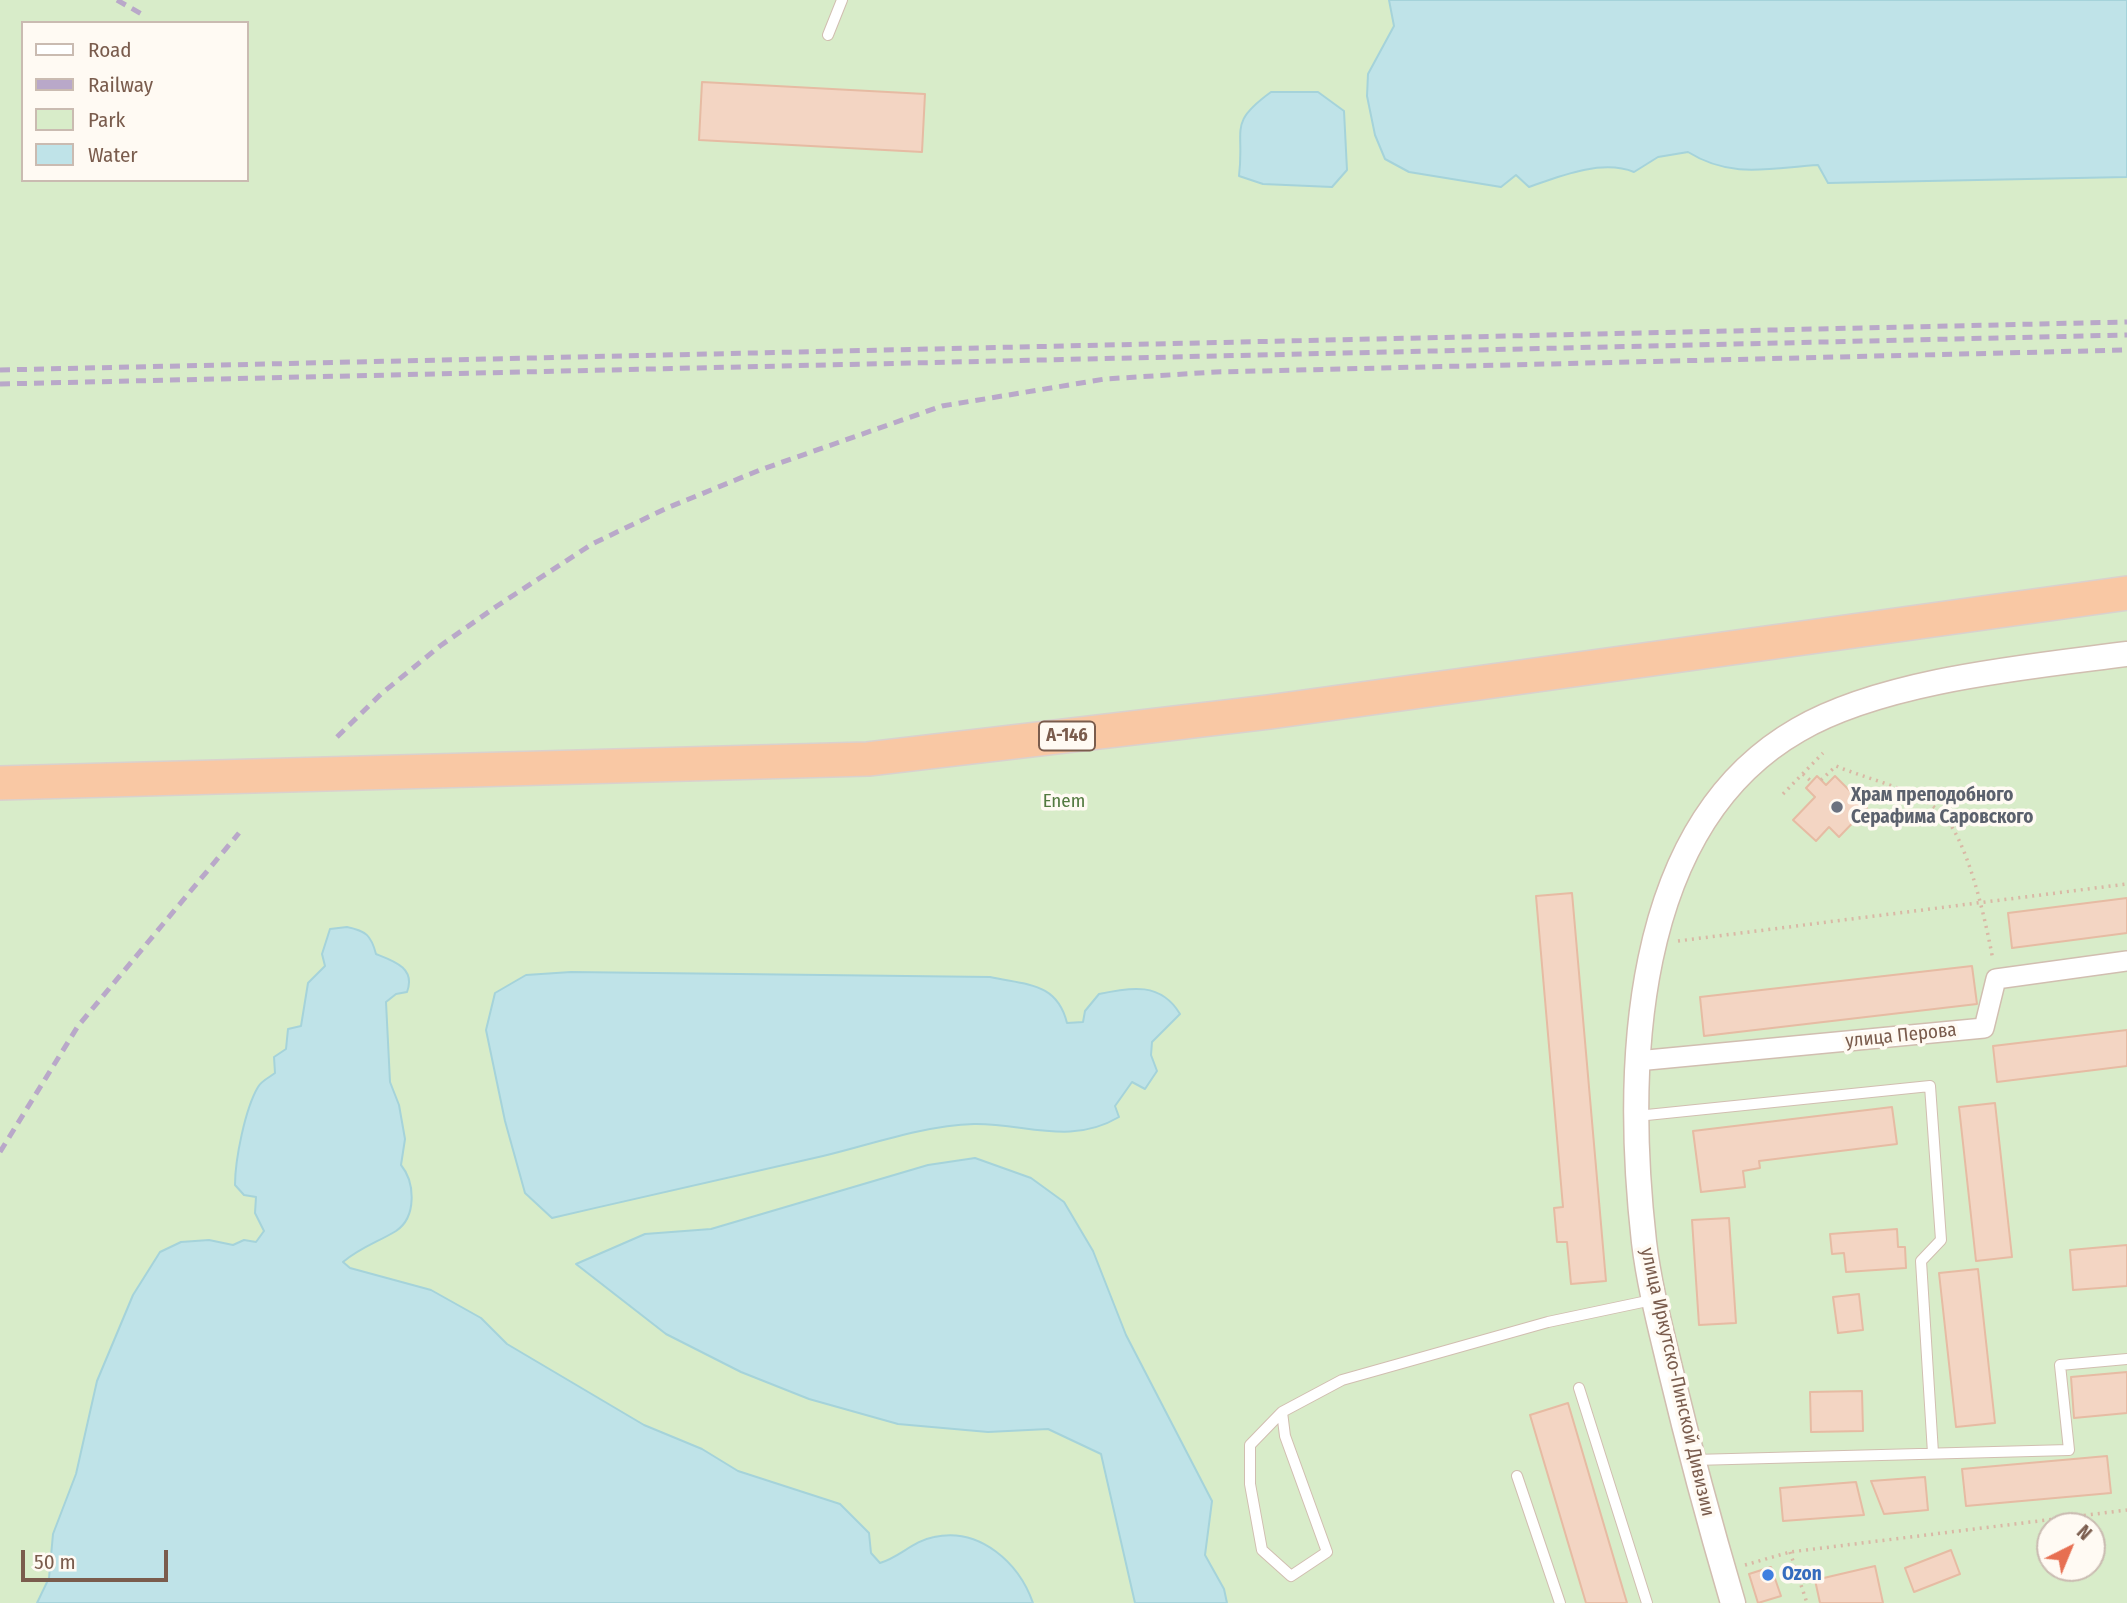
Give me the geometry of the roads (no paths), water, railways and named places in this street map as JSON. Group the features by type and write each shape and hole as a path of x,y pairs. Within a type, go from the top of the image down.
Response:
{"highway":[{"name":"А-146","path":"0,783 869,759 1269,712 2127,593"}],"street":[{"name":"улица Иркутско-Пинской Дивизии","path":"1733,1603 1692,1460 1654,1299 1644,1242 1636,1116 1640,1021 1653,944 1677,870 1704,821 1743,772 1796,731 1845,708 1901,692 2011,669 2127,654"},
{"name":"улица Перова","path":"1637,1061 1984,1028 1996,979 2127,961"}],"lane":[{"path":"828,35 842,0"},
{"path":"1636,1116 1930,1086 1941,1240 1921,1261 1933,1453"},
{"path":"1282,1412 1286,1436 1327,1552 1291,1576 1262,1550 1250,1484 1250,1445 1282,1412 1342,1380 1548,1322 1654,1299"},
{"path":"1692,1460 2069,1450 2060,1365 2127,1359"},
{"path":"1579,1388 1647,1603"},
{"path":"1517,1476 1560,1603"}],"water":[{"path":"1389,0 2127,0 2127,177 1828,183 1818,165 1735,169 1720,166 1688,152 1658,157 1634,172 1608,167 1581,170 1529,187 1516,175 1501,187 1409,172 1385,159 1375,135 1367,96 1368,74 1394,26"},
{"path":"1271,92 1318,92 1344,111 1347,170 1332,187 1263,184 1239,176 1243,120 1257,103"},
{"path":"347,927 367,935 376,954 402,967 408,977 407,992 396,994 386,1002 390,1082 399,1105 405,1139 401,1165 409,1181 412,1199 408,1217 403,1225 343,1262 350,1268 431,1290 481,1318 507,1344 644,1425 702,1449 738,1471 840,1504 869,1533 871,1553 880,1563 926,1539 951,1535 967,1537 996,1551 1008,1562 1027,1588 1033,1603 37,1603 49,1578 53,1534 76,1474 97,1381 133,1295 160,1252 181,1242 209,1240 233,1245 244,1240 256,1242 264,1231 255,1213 256,1197 244,1195 235,1185 245,1121 258,1087 275,1073 274,1057 286,1049 288,1029 301,1026 308,983 325,966 322,954 330,929"},
{"path":"571,972 990,977 1028,984 1048,993 1056,1000 1067,1023 1083,1022 1085,1011 1099,994 1134,989 1144,989 1164,996 1180,1014 1152,1042 1151,1055 1157,1071 1145,1089 1132,1082 1115,1106 1119,1117 1101,1126 1065,1132 974,1124 935,1128 552,1218 525,1193 505,1121 486,1030 495,993 526,975"},
{"path":"975,1158 1031,1178 1064,1202 1093,1251 1126,1335 1212,1501 1205,1555 1224,1589 1227,1603 1135,1603 1101,1454 1048,1429 988,1432 898,1424 809,1399 741,1372 666,1334 576,1264 645,1234 711,1229 928,1165"}],"railway":[{"path":"117,0 145,16"},
{"path":"0,370 2127,322"},
{"path":"0,384 2127,335"},
{"path":"337,737 381,694 440,646 592,544 667,508 760,470 942,406 1105,379 1216,372 2127,350"},
{"path":"0,1152 78,1026 239,833"}],"place":[{"name":"Храм преподобного Серафима Саровского","path":"1837,807"},
{"name":"Ozon","path":"1768,1575"}],"park label":[{"name":"Enem","path":"1064,802"}]}
